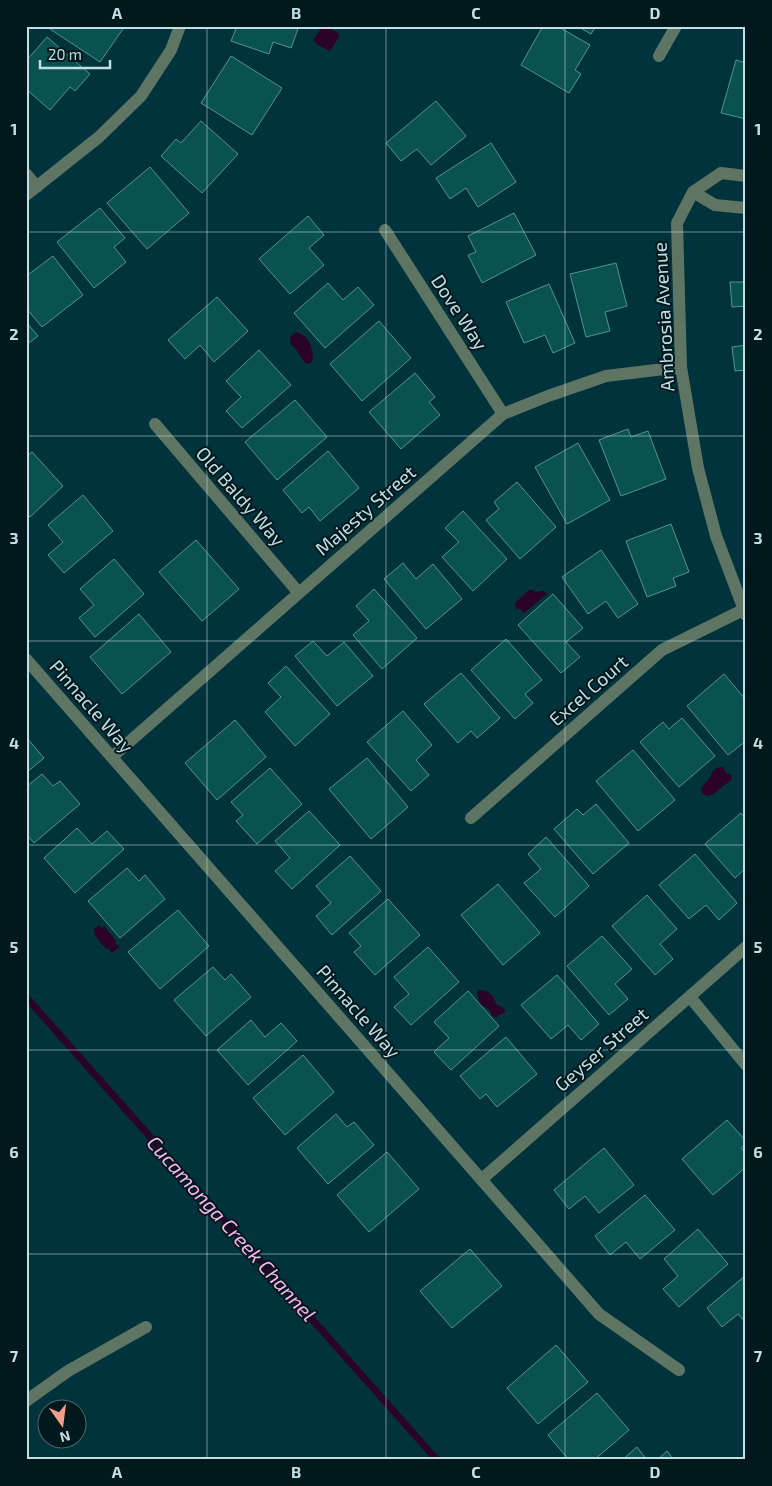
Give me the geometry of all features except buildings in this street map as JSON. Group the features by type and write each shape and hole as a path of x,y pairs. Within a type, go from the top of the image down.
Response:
{"street":[{"path":"26,195 99,137 141,96 172,50 180,26"},
{"path":"660,56 676,26"},
{"path":"746,176 720,173 693,192 714,205 746,208"},
{"path":"26,174 37,187"},
{"name":"Ambrosia Avenue","path":"693,192 677,223 681,367 698,468 716,536 744,612"},
{"name":"Dove Way","path":"385,230 502,414"},
{"name":"Majesty Street","path":"112,757 502,414 606,376 681,367"},
{"name":"Old Baldy Way","path":"155,424 299,593"},
{"name":"Excel Court","path":"471,818 662,650 744,612"},
{"name":"Pinnacle Way","path":"26,659 599,1314 679,1370"},
{"name":"Geyser Street","path":"482,1179 746,947"},
{"path":"690,996 746,1065"},
{"path":"26,1401 68,1371 146,1326"}],"shaded area":[{"path":"319,26 331,26 332,30 338,32 339,37 330,51 313,40 320,30"},
{"path":"296,332 308,340 313,353 312,362 307,364 291,345 290,337"},
{"path":"529,590 534,590 535,592 544,591 547,594 524,613 519,608 517,610 515,603"},
{"path":"723,767 727,774 730,774 732,777 731,781 711,795 708,796 702,793 701,788 714,770"},
{"path":"99,925 102,928 104,926 119,947 112,953 108,948 106,949 94,934 93,930"},
{"path":"479,990 490,994 496,1004 504,1008 505,1012 496,1017 492,1016 489,1009 480,1004 477,992"}],"waterway":[{"name":"Cucamonga Creek Channel","path":"26,997 437,1460"}]}
